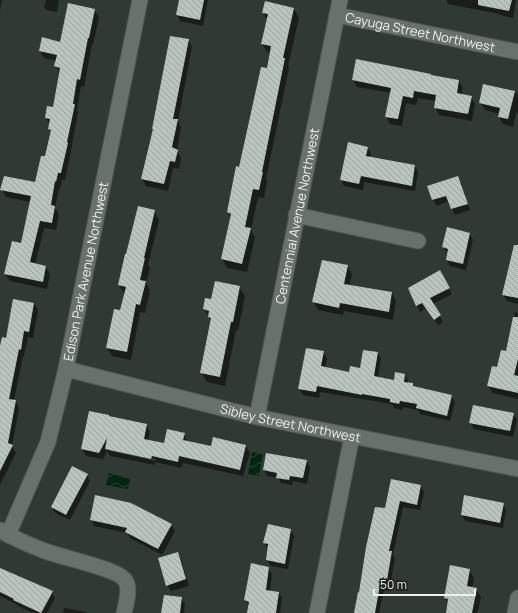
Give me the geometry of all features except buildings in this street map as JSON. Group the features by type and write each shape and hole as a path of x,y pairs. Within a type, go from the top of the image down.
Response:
{"street":[{"name":"Edison Park Avenue Northwest","path":"4,532 48,442 66,369 140,0"},
{"name":"Cayuga Street Northwest","path":"340,0 337,16 518,52"},
{"name":"Centennial Avenue Northwest","path":"257,417 296,215 337,16"},
{"path":"296,215 418,241"},
{"name":"Sibley Street Northwest","path":"66,369 257,417 518,469"},
{"path":"317,613 352,436"},
{"path":"4,532 46,551 114,572 125,579 128,587 124,613"},
{"path":"515,613 518,598"}],"water":[{"path":"252,452 263,454 259,476 248,474"},
{"path":"109,473 130,479 128,489 106,485"}]}
